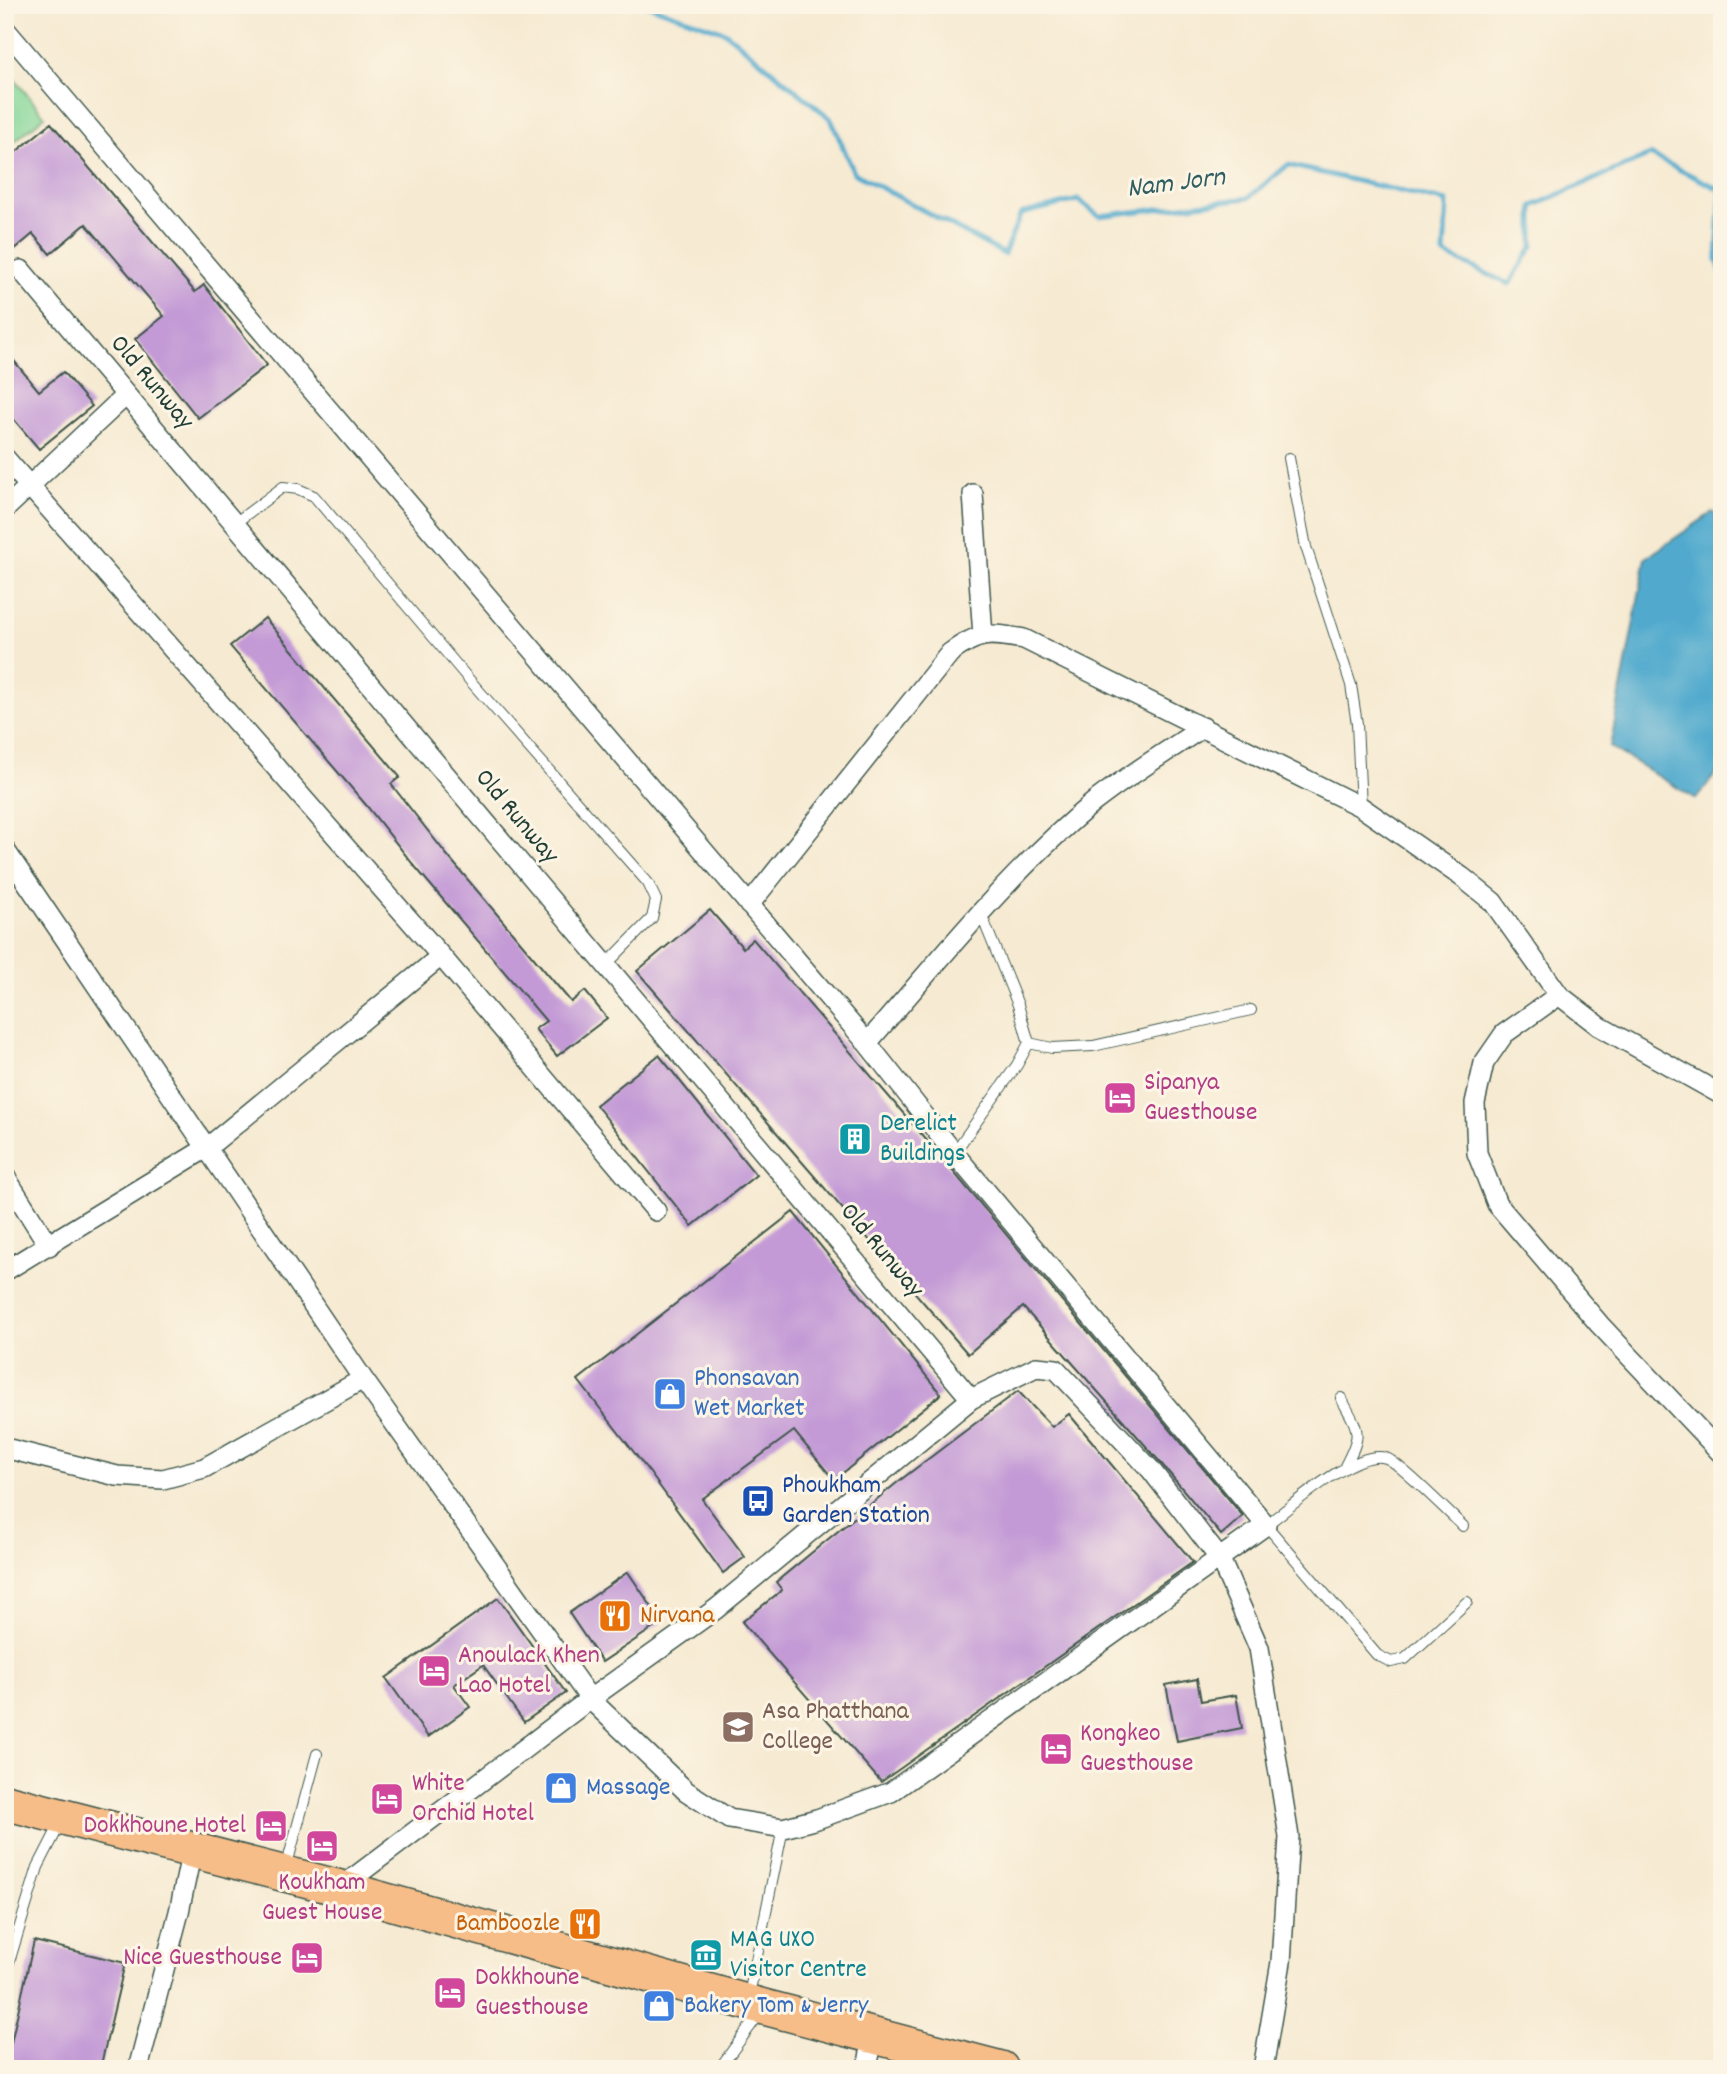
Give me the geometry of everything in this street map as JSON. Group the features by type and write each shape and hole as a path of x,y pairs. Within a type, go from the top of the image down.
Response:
{"highway":[{"path":"5,1802 340,1888 756,2005 870,2052 1002,2069"}],"street":[{"path":"5,29 867,1043 954,1153 1266,1525 891,1792 817,1819 783,1828 729,1819 686,1791 590,1699 363,1379 5,850"},
{"name":"Old Runway","path":"21,270 971,1399"},
{"path":"5,509 126,395"},
{"path":"5,458 441,956 656,1211"},
{"path":"973,494 983,636"},
{"path":"749,905 950,653 970,639 992,634 1024,639 1361,807 1462,877 1493,902 1559,995 1600,1026 1722,1095"},
{"path":"867,1043 1039,852 1094,802 1203,727"},
{"path":"5,1271 208,1147 441,956"},
{"path":"1559,995 1504,1034 1483,1063 1475,1103 1477,1153 1497,1204 1600,1325 1722,1454"},
{"path":"5,1176 49,1246"},
{"path":"340,1888 590,1699 716,1608 971,1399 1036,1367 1056,1369 1151,1470 1220,1559 1259,1648 1289,1837 1281,1962 1263,2069"},
{"path":"5,1448 117,1476 163,1479 205,1468 363,1379"},
{"path":"138,2069 179,1912 192,1850"}],"lane":[{"path":"1289,458 1306,547 1351,685 1357,724 1361,807"},
{"path":"234,523 283,487 298,489 314,496 467,676 649,883 656,900 652,918 606,965"},
{"path":"954,1153 1017,1065 1028,1043 1018,1005 981,914"},
{"path":"1028,1043 1052,1048 1093,1046 1251,1010"},
{"path":"1341,1398 1356,1424 1359,1438 1345,1467"},
{"path":"1463,1526 1388,1458 1371,1456 1345,1467 1266,1525 1377,1655 1391,1662 1405,1659 1467,1602"},
{"path":"284,1874 317,1754"},
{"path":"5,1975 38,1867 64,1817"},
{"path":"719,2069 756,2005 783,1828"}],"green space":[{"path":"5,68 45,116 5,149"}],"water":[{"path":"1713,512 1722,522 1722,766 1696,799 1610,747 1646,558"}],"building":[{"path":"51,123 195,292 204,285 267,365 198,418 135,339 164,316 86,224 50,254 33,234 15,249 5,238 5,161"},
{"path":"5,350 39,391 63,372 92,406 39,449 5,409"},
{"path":"265,618 400,777 391,784 571,1002 585,991 607,1018 557,1056 535,1029 546,1021 230,646"},
{"name":"Derelict Buildings","path":"710,910 743,948 753,939 941,1157 1243,1516 1221,1535 1023,1307 968,1354 637,971"},
{"path":"659,1055 756,1175 692,1226 596,1105"},
{"path":"793,1212 941,1394 834,1480 794,1431 702,1499 745,1557 723,1573 578,1380"},
{"path":"1018,1391 1052,1427 1069,1414 1193,1562 881,1782 742,1622 782,1590 776,1582 899,1481"},
{"path":"628,1572 662,1622 602,1662 569,1613"},
{"name":"Anoulack Khen Lao Hotel","path":"498,1598 566,1693 524,1722 483,1665 454,1685 470,1707 428,1737 386,1678"},
{"path":"1197,1679 1201,1701 1236,1695 1242,1728 1177,1741 1166,1685"},
{"path":"34,1941 125,1963 100,2069 5,2069"}],"waterway":[{"name":"Nam Jorn","path":"647,5 725,32 831,119 854,173 1004,254 1021,214 1078,200 1099,216 1248,198 1288,165 1447,202 1444,254 1509,284 1533,246 1533,206 1650,155 1721,190 1717,260 1722,273"}],"place":[{"name":"Sipanya Guesthouse","path":"1120,1098"},
{"name":"Derelict Buildings","path":"855,1139"},
{"name":"Phonsavan Wet Market","path":"670,1394"},
{"name":"Phoukham Garden Station","path":"758,1501"},
{"name":"Nirvana","path":"615,1616"},
{"name":"Anoulack Khen Lao Hotel","path":"434,1671"},
{"name":"Asa Phatthana College","path":"738,1727"},
{"name":"Kongkeo Guesthouse","path":"1056,1749"},
{"name":"Massage","path":"561,1788"},
{"name":"White Orchid Hotel","path":"387,1799"},
{"name":"Dokkhoune Hotel","path":"271,1826"},
{"name":"Koukham Guest House","path":"322,1846"},
{"name":"Bamboozle","path":"585,1924"},
{"name":"MAG UXO Visitor Centre","path":"706,1955"},
{"name":"Nice Guesthouse","path":"307,1958"},
{"name":"Dokkhoune Guesthouse","path":"450,1993"},
{"name":"Bakery Tom & Jerry","path":"659,2006"}]}
